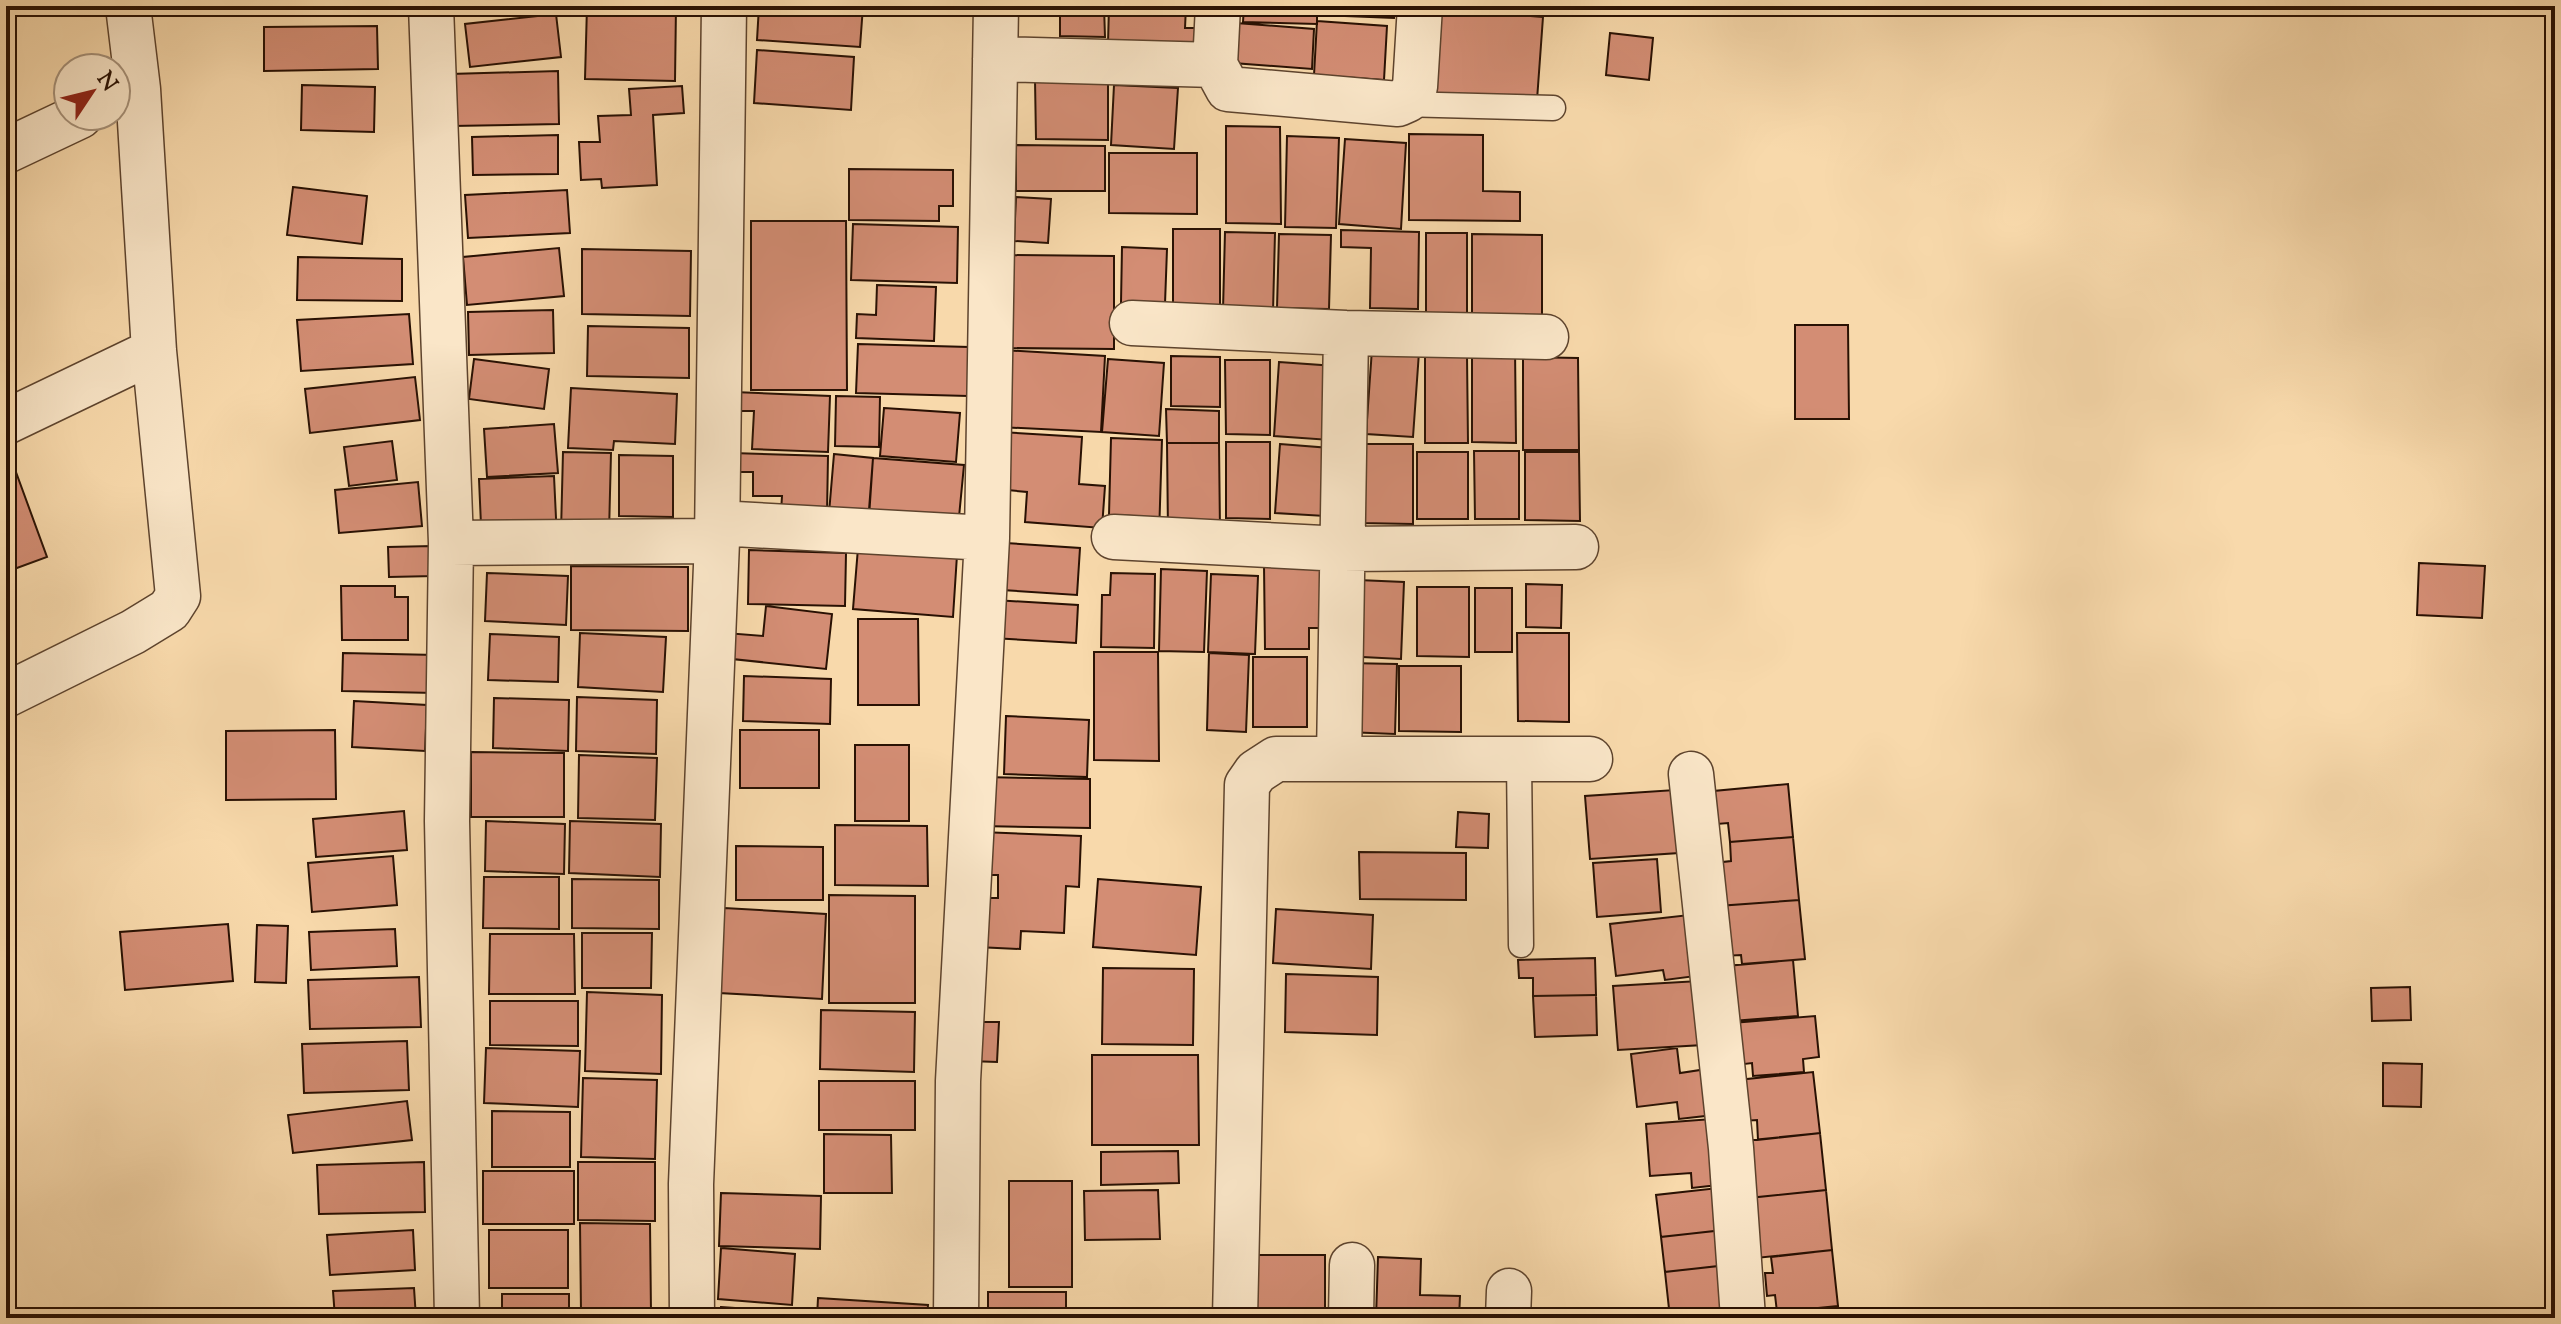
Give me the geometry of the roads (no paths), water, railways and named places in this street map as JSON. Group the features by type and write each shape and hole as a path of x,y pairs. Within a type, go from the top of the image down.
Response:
{"street":[{"path":"127,52 128,6"},
{"path":"431,6 451,543 447,821 457,1318"},
{"path":"692,1318 691,1184 717,532 724,6"},
{"path":"956,1318 958,1081 987,538 996,6"},
{"path":"1218,6 1215,65 1228,89 1398,104 1407,100 1415,87 1420,6"},
{"path":"995,59 1215,65"},
{"path":"6,151 52,129"},
{"path":"6,695 133,632 169,610 178,596 131,132"},
{"path":"1132,323 1346,333 1546,337"},
{"path":"1339,758 1346,333"},
{"path":"6,422 154,351"},
{"path":"451,543 717,532 987,538"},
{"path":"1114,537 1342,549 1576,547"},
{"path":"1235,1318 1247,785 1256,772 1276,759 1590,759"},
{"path":"1691,774 1731,1148 1743,1318"},
{"path":"1351,1318 1352,1265"}],"lane":[{"path":"1398,104 1553,108"},
{"path":"1519,759 1521,945"}]}
